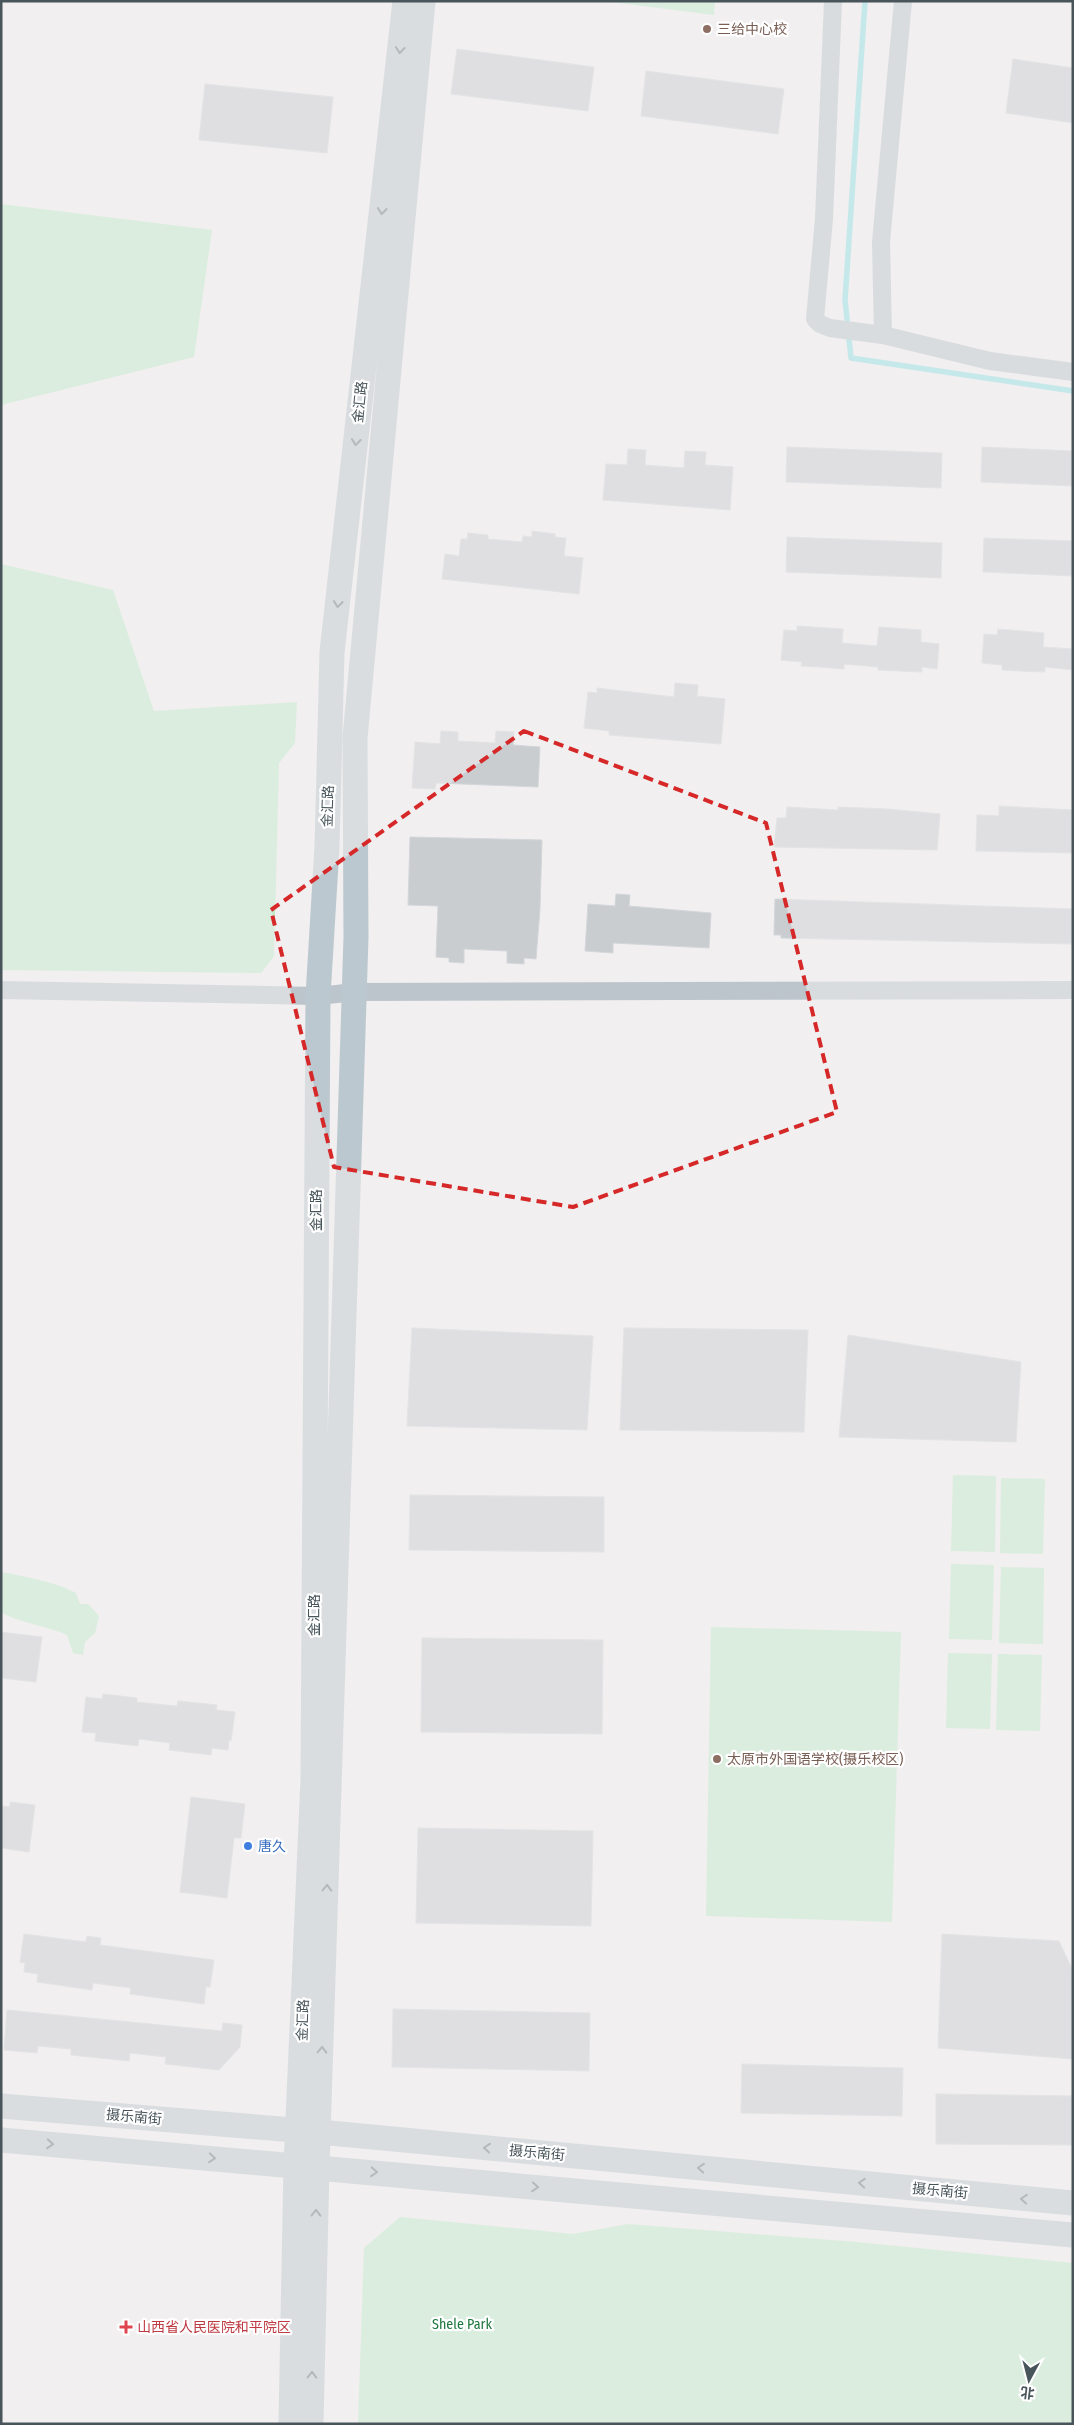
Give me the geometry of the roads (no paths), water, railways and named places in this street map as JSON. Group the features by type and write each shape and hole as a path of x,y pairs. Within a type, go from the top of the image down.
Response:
{"street":[{"name":"金汇路","path":"309,2131 318,996 327,847 332,652 405,1"},
{"name":"金汇路","path":"291,2424 309,2131 354,994 356,738 423,1"},
{"path":"833,1 824,219 815,318 820,324 830,328 859,330 990,361 1073,372"},
{"path":"883,335 881,242 903,1"},
{"path":"1,990 318,996 354,994 1073,990"},
{"name":"摄乐南街","path":"1,2106 309,2131 1073,2203"},
{"path":"1,2140 1073,2235"},
{"name":"金汇路","path":"306,2166 311,2424"}],"waterway":[{"path":"865,1 845,300 851,358 1073,391"}],"place":[{"name":"三给中心校","path":"707,29"},
{"name":"太原市外国语学校(摄乐校区)","path":"717,1759"},
{"name":"唐久","path":"248,1846"},
{"name":"山西省人民医院和平院区","path":"126,2327"}],"park label":[{"name":"Shele Park","path":"462,2324"}]}
